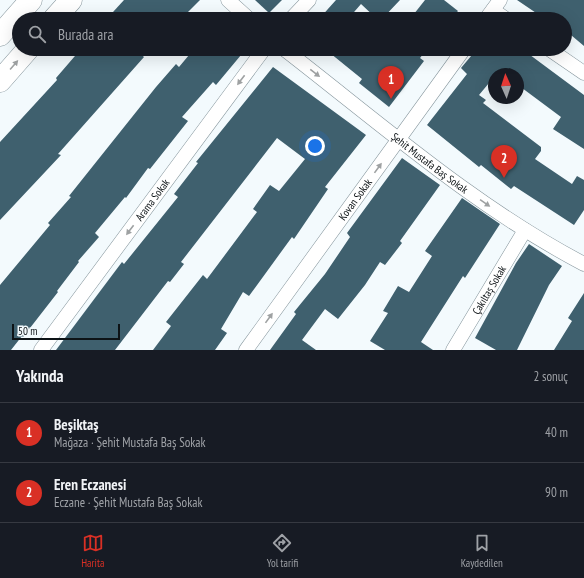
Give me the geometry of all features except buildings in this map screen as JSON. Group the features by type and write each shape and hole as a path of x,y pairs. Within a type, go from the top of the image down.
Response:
{"highway":[{"path":"20,12 31,0"},
{"path":"60,12 71,0"},
{"path":"0,35 12,21"},
{"path":"0,81 22,56"}],"street":[{"path":"228,0 241,12"},
{"path":"298,12 309,0"},
{"name":"Arama Sokak","path":"41,350 259,56"},
{"name":"Şehit Mustafa Baş Sokak","path":"293,56 399,138 432,166 543,243 584,264"},
{"name":"Kovan Sokak","path":"246,350 459,56"},
{"path":"559,56 584,73"},
{"name":"Çakıltaş Sokak","path":"453,350 525,230"}],"place":[{"name":"Beşiktaş","path":"391,99"},
{"name":"Eren Eczanesi","path":"504,178"}]}
